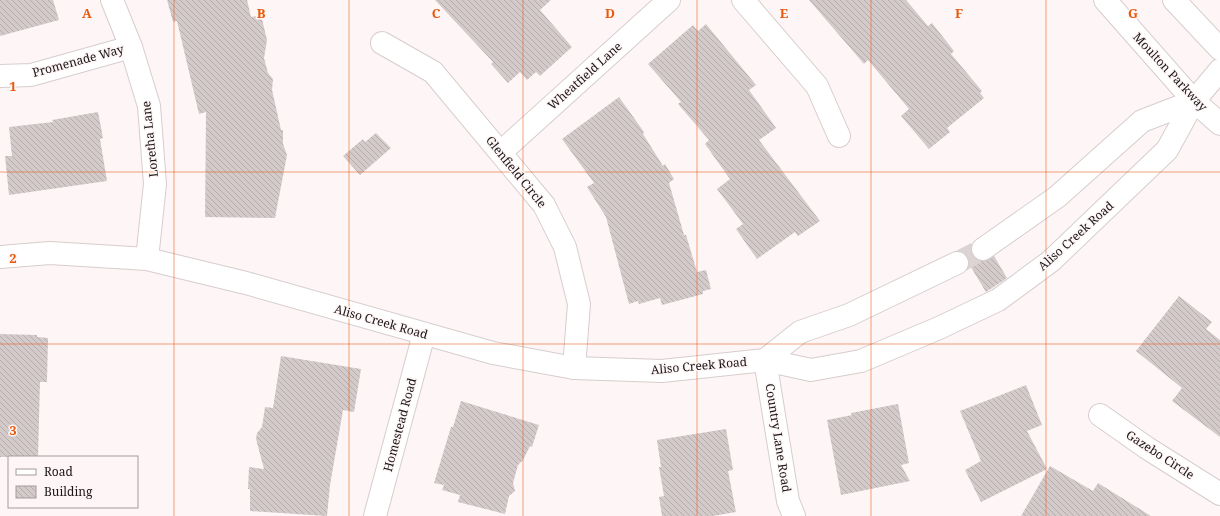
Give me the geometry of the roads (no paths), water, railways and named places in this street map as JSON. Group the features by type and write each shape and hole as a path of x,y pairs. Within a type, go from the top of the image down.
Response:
{"street":[{"name":"Loretha Lane","path":"112,0 131,47 149,106 155,184 147,260"},
{"name":"Wheatfield Lane","path":"501,152 670,0"},
{"path":"743,0 817,86 839,136"},
{"name":"Moulton Parkway","path":"1105,0 1194,101 1220,124"},
{"path":"1174,0 1220,49"},
{"name":"Glenfield Circle","path":"382,43 433,72 544,205 565,247 579,304 574,368"},
{"name":"Promenade Way","path":"0,76 31,75 131,47"},
{"name":"Aliso Creek Road","path":"0,257 50,253 147,260 246,283 492,353 574,368 662,371 765,360 810,370 861,361 939,328 998,300 1051,262 1167,150 1194,101 1220,70"},
{"name":"Aliso Creek Road","path":"983,249 1057,197 1142,121 1194,101"},
{"name":"Aliso Creek Road","path":"765,360 800,332 849,315 957,263"},
{"name":"Homestead Road","path":"375,516 424,334"},
{"name":"Country Lane Road","path":"765,360 788,502 794,516"},
{"name":"Gazebo Circle","path":"1100,415 1147,448 1220,494"}],"tunnel":[{"path":"957,263 983,249"}]}
